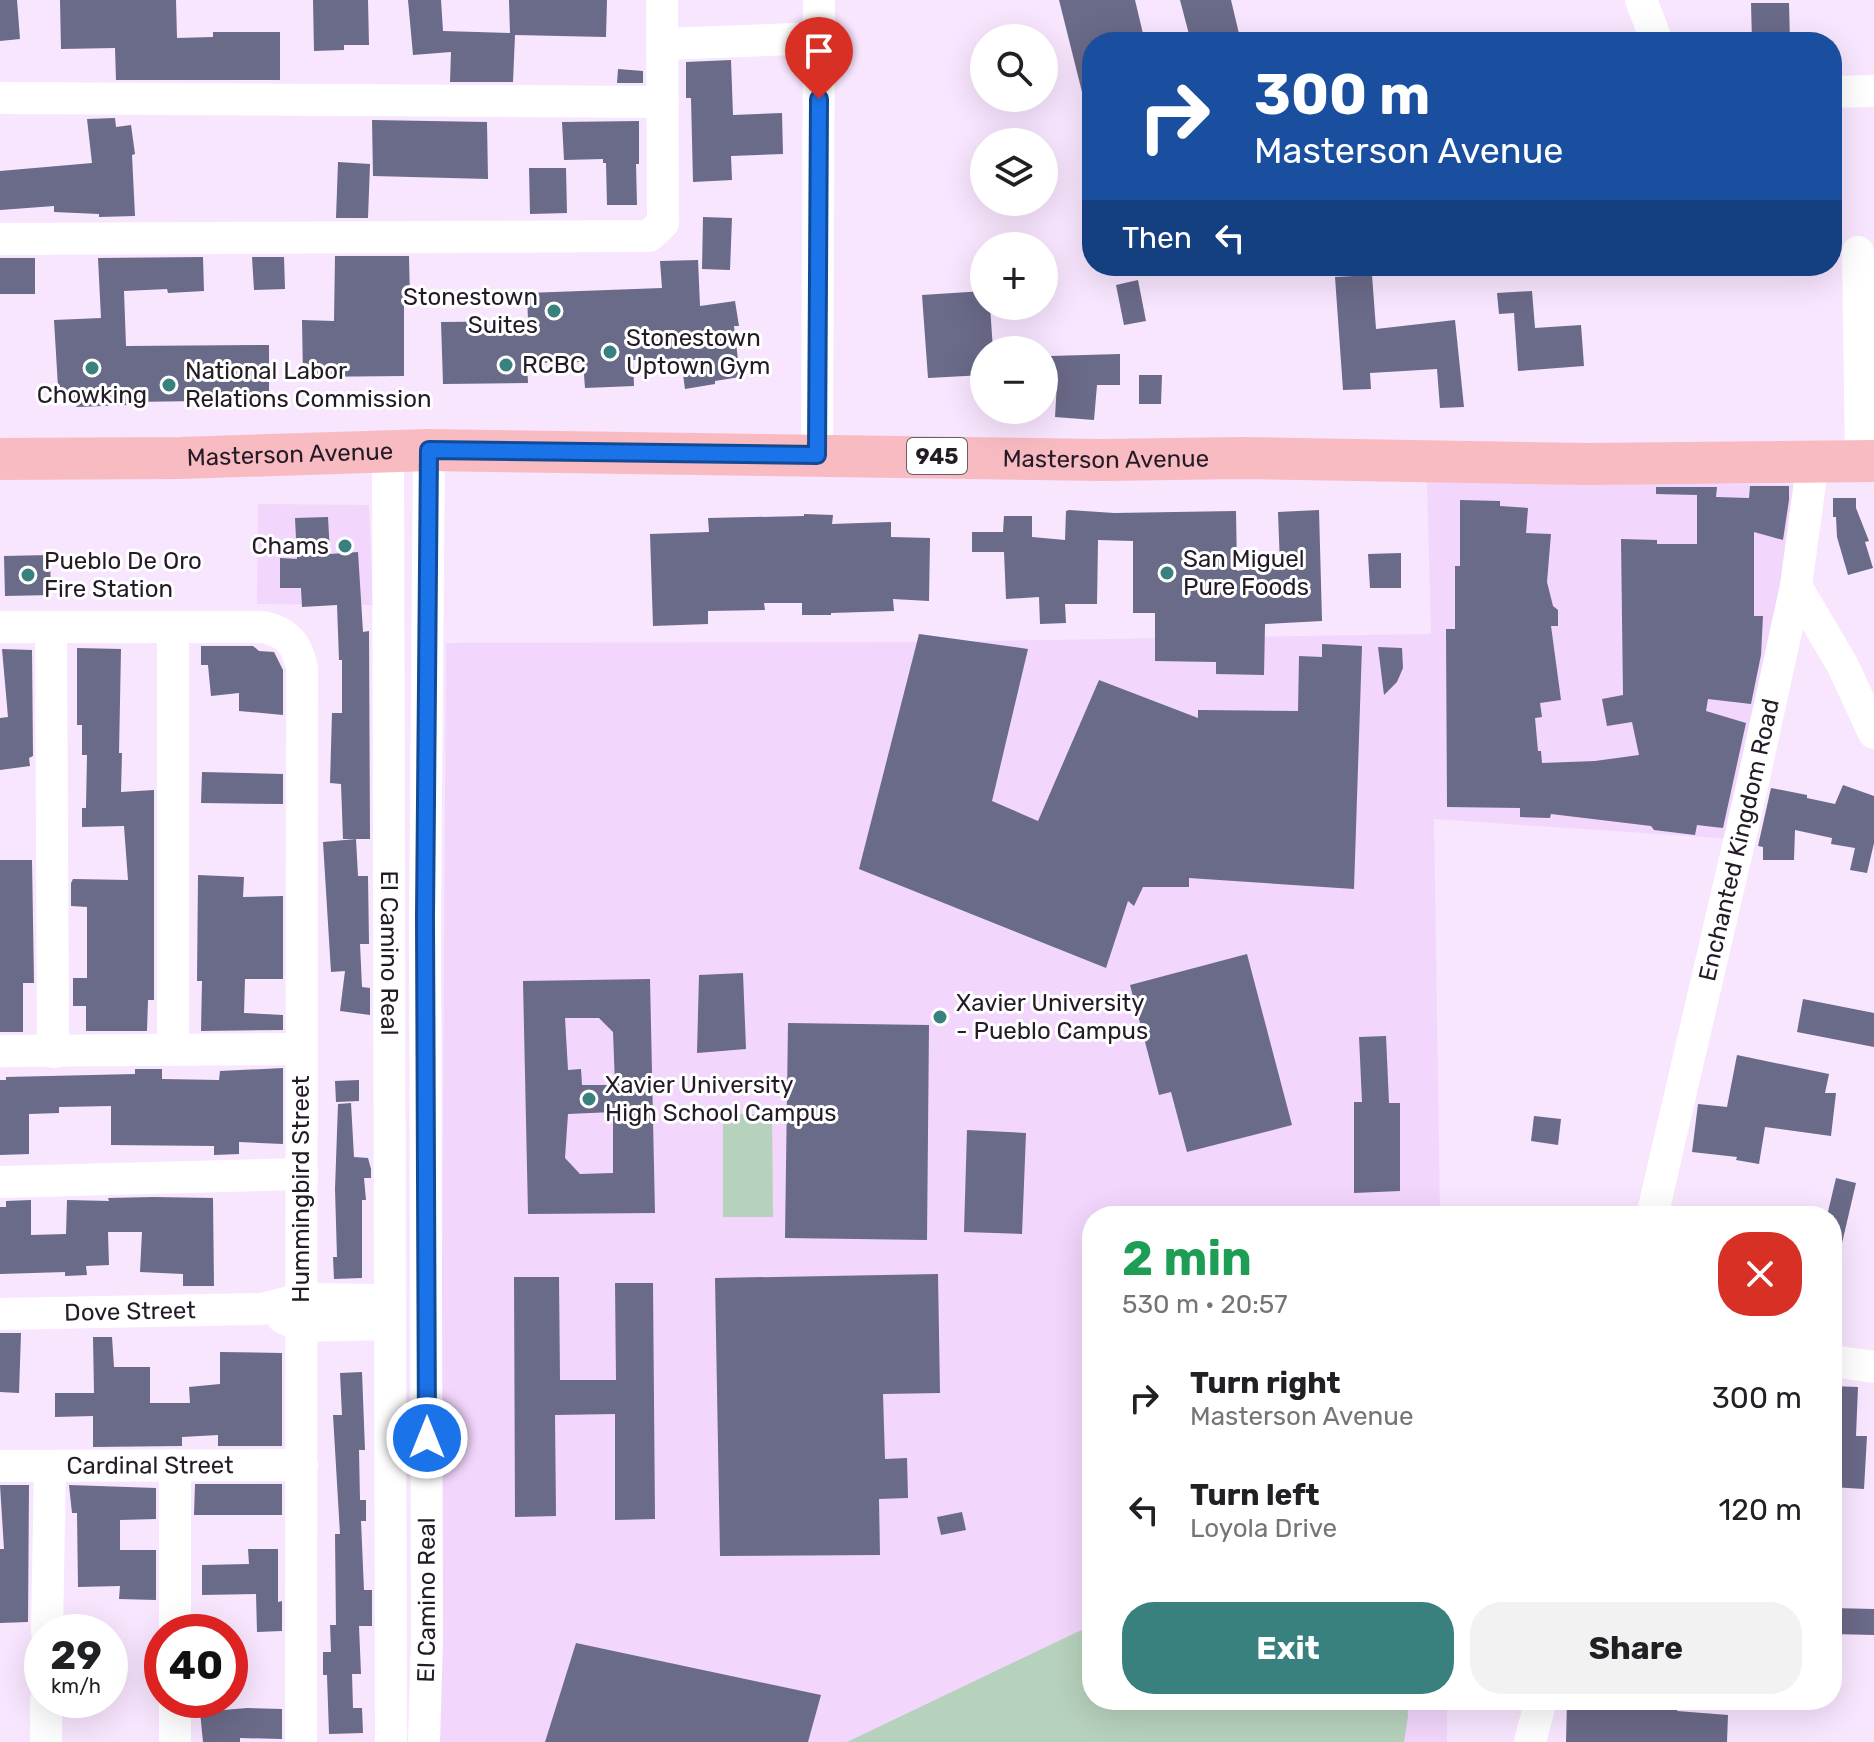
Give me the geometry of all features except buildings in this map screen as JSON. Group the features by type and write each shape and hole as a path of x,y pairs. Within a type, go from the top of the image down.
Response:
{"main road":[{"name":"Masterson Avenue","path":"0,459 180,458 429,450 1587,464 1868,461"}],"street":[{"path":"0,239 649,236 663,223 662,0"},
{"path":"817,455 819,0"},
{"path":"1641,0 1653,32"},
{"path":"664,44 820,38"},
{"path":"1842,92 1874,91"},
{"path":"0,98 663,102"},
{"path":"1855,252 1868,461"},
{"name":"El Camino Real","path":"424,1727 427,1641 425,917 429,450"},
{"name":"El Camino Real","path":"388,451 391,1727"},
{"name":"Enchanted Kingdom Road","path":"1654,1206 1796,586 1813,461"},
{"path":"1796,586 1843,666 1874,733"},
{"path":"0,627 173,627 173,1050"},
{"path":"51,627 53,1052"},
{"name":"Hummingbird Street","path":"173,627 264,627 279,631 290,638 298,650 302,668 301,1742"},
{"path":"0,1051 301,1049"},
{"path":"0,1182 302,1174"},
{"name":"Dove Street","path":"0,1314 262,1309 302,1313 390,1312"},
{"path":"1842,1362 1874,1367"},
{"path":"175,1465 175,1614"},
{"name":"Cardinal Street","path":"0,1466 302,1465"},
{"path":"47,1614 50,1466"},
{"path":"1530,1742 1538,1710"},
{"path":"46,1718 46,1742"},
{"path":"175,1718 175,1742"},
{"path":"391,1727 424,1727"}],"shaded area":[{"name":"Xavier University - Pueblo Campus","path":"1427,481 1793,485 1779,594 1734,839 1434,819 1440,1206 1082,1206 1082,1710 1447,1710 1447,1742 439,1742 446,643 916,642 1431,634"},
{"path":"258,504 369,505 373,605 257,604"}],"green space":[{"path":"723,1114 772,1114 773,1217 723,1217"},
{"path":"1082,1630 1082,1710 1408,1710 1408,1716 1404,1742 847,1742"}],"place":[{"name":"Stonestown Suites","path":"554,311"},
{"name":"Stonestown Uptown Gym","path":"610,352"},
{"name":"RCBC","path":"506,365"},
{"name":"Chowking","path":"92,368"},
{"name":"National Labor Relations Commission","path":"169,385"},
{"name":"Chams","path":"345,546"},
{"name":"San Miguel Pure Foods","path":"1167,573"},
{"name":"Pueblo De Oro Fire Station","path":"28,575"},
{"name":"Xavier University - Pueblo Campus","path":"940,1017"},
{"name":"Xavier University High School Campus","path":"589,1099"}],"route":[{"path":"427,1438 425,917 429,450 817,455 819,99"}]}
